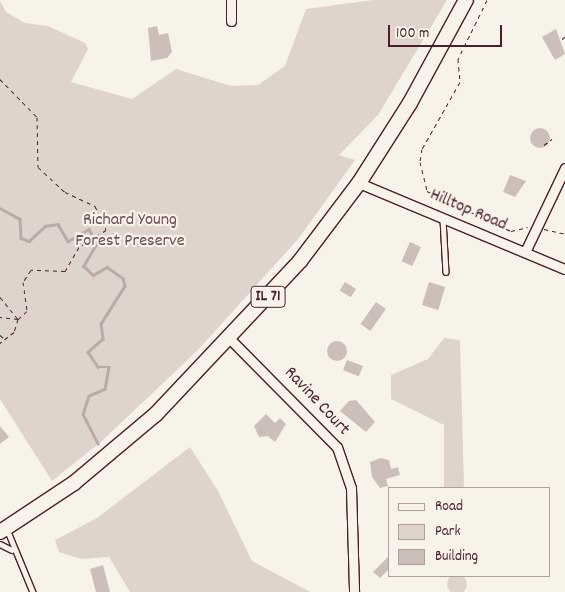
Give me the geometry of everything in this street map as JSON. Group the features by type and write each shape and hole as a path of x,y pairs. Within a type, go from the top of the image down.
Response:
{"main road":[{"name":"IL 71","path":"3,529 74,483 156,414 230,339 300,261 359,183 410,103 466,0"}],"street":[{"path":"231,0 232,21"},
{"path":"525,252 565,168"},
{"name":"Hilltop Road","path":"359,183 565,269"},
{"name":"Ravine Court","path":"230,339 337,447 351,488 354,592"}],"lane":[{"path":"443,218 446,272"},
{"path":"3,529 33,592"},
{"path":"0,544 12,550"}],"path":[{"path":"487,0 458,59 460,82 420,152 424,182 427,191 511,231 537,227 565,234"},
{"path":"0,79 37,117 38,167 66,192 95,206 106,230 102,236 88,241 79,247 65,271 31,270 24,282 27,311 18,319 14,332 0,343"},
{"path":"544,145 552,139"},
{"path":"0,297 18,319"},
{"path":"0,316 18,319"},
{"path":"0,334 5,340"}],"green space":[{"name":"Richard Young Forest Preserve","path":"373,0 447,0 378,115 339,155 355,160 299,238 198,350 102,441 52,481 0,399 0,1 6,12 25,23 48,26 85,43 88,49 71,82 132,99 176,69 231,86 258,85 285,66 306,9"},
{"path":"444,338 460,340 464,487 444,487 444,425 391,399 391,375 428,359"},
{"path":"190,447 218,491 252,561 310,592 130,592 109,557 81,559 59,552 55,540 97,518"},
{"path":"450,577 464,577 466,588 461,593 453,593 448,588 447,584"}],"building":[{"path":"157,26 159,35 168,33 172,52 167,58 151,61 148,28"},
{"path":"556,29 565,54 555,60 542,37"},
{"path":"540,128 547,131 550,138 547,145 540,148 533,145 530,138 533,131"},
{"path":"510,175 526,181 515,197 503,192"},
{"path":"410,242 421,247 412,266 401,261"},
{"path":"345,282 356,289 351,297 340,290"},
{"path":"429,282 445,287 438,310 422,305"},
{"path":"376,302 386,309 370,331 361,324"},
{"path":"337,341 344,344 347,351 344,358 337,361 330,358 327,351 330,344"},
{"path":"347,360 363,366 359,376 343,370"},
{"path":"356,400 375,422 366,432 340,411 349,401"},
{"path":"266,414 275,423 280,418 286,424 275,442 268,436 259,437 254,426"},
{"path":"0,426 9,437 0,444"},
{"path":"381,458 389,460 391,469 398,467 400,475 386,479 388,486 380,488 372,477 370,462"},
{"path":"388,557 388,570 380,578 373,572"},
{"path":"103,565 110,592 96,592 90,569"}],"waterway":[{"path":"0,208 20,219 21,238 29,241 45,226 58,224 68,241 89,229 97,244 84,266 93,275 107,267 123,278 125,286 101,324 103,339 88,352 98,367 109,367 105,389 89,396 83,414 98,443"}]}
